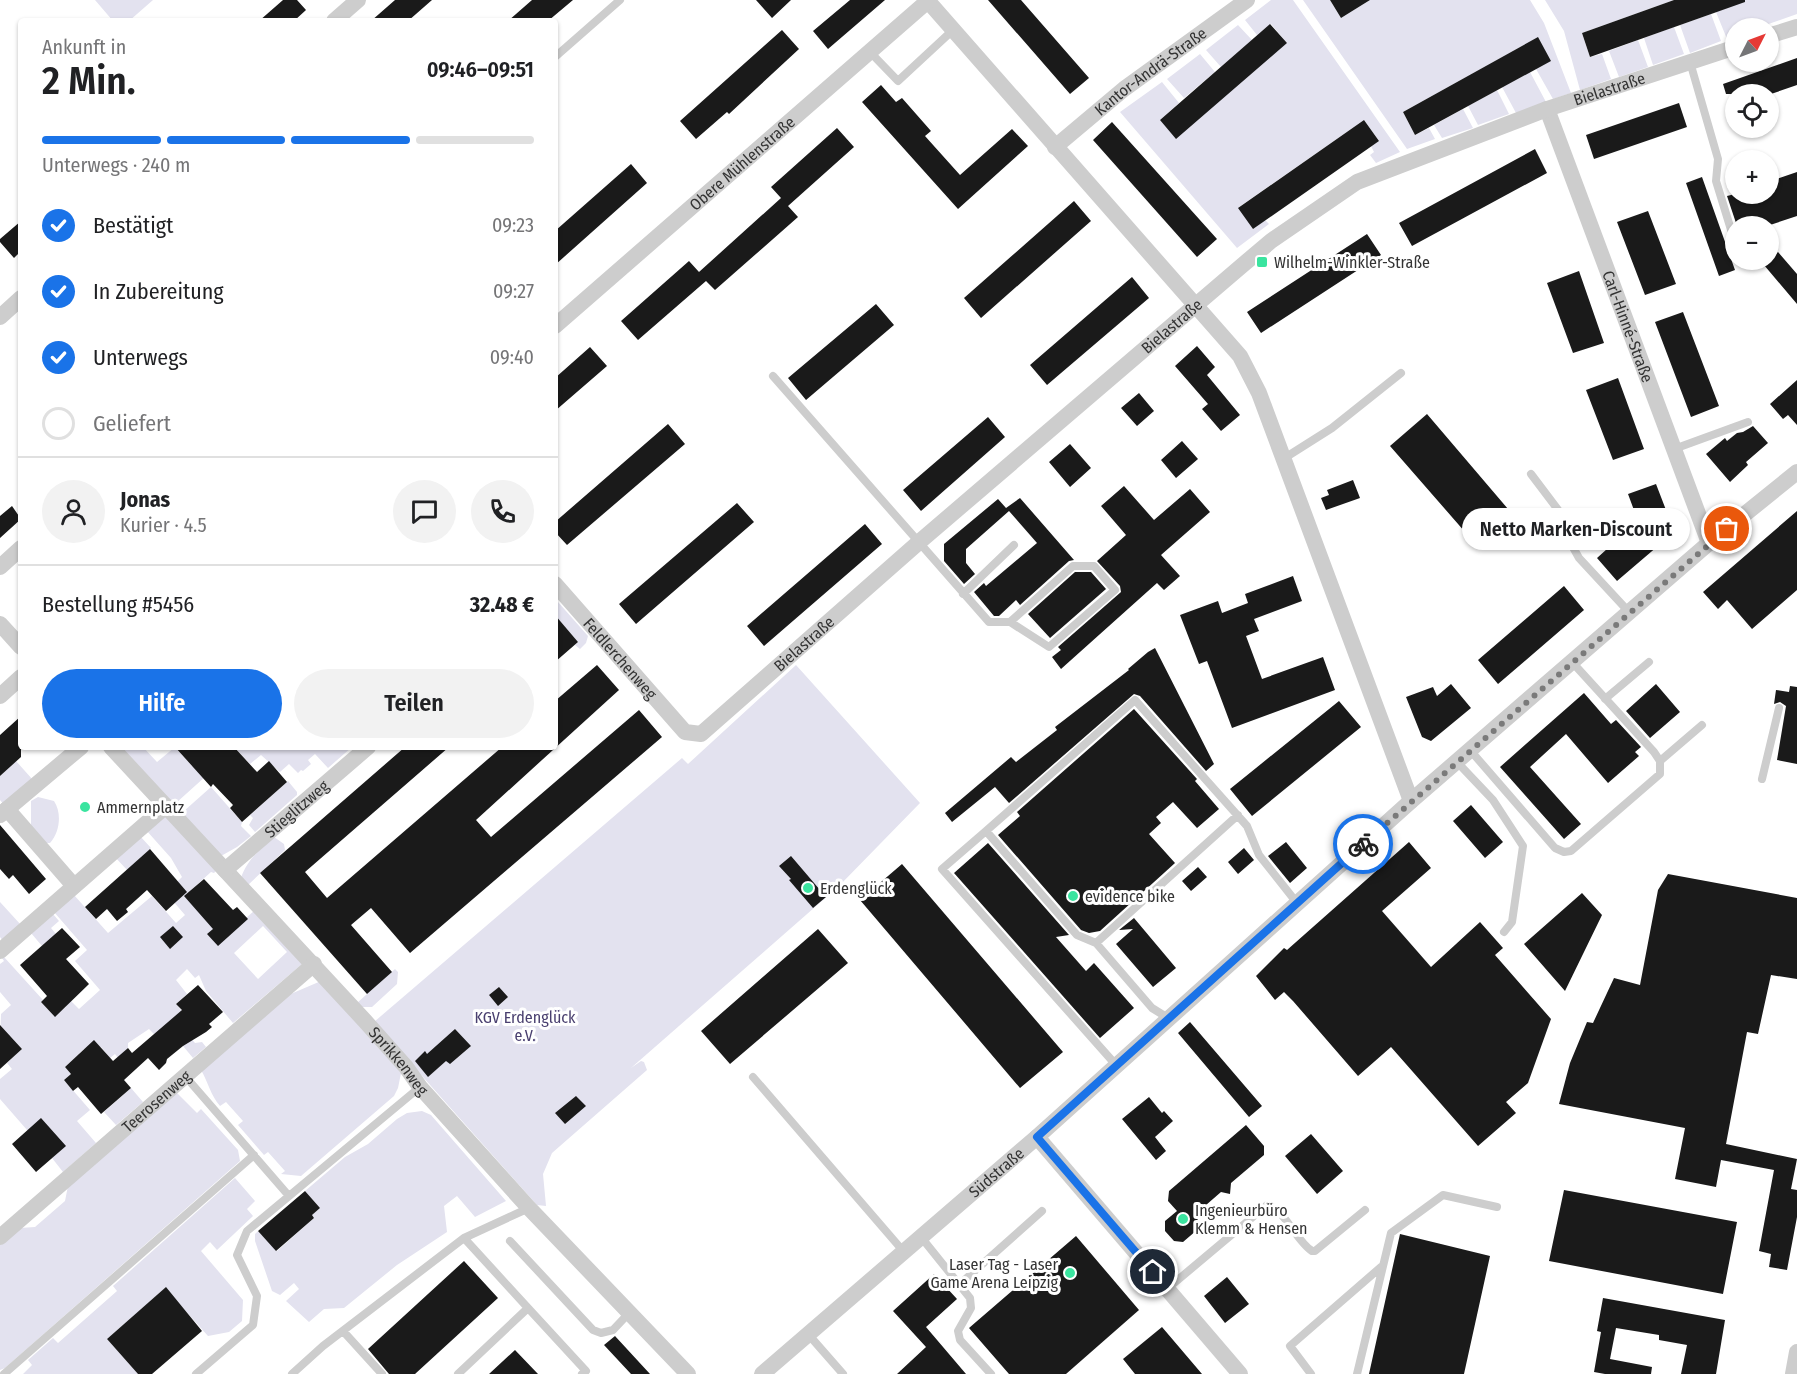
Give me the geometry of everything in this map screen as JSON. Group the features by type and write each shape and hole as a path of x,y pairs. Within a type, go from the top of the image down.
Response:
{"street":[{"path":"337,18 358,0"},
{"path":"928,0 1240,356 1259,393 1411,801"},
{"name":"Obere Mühlenstraße","path":"558,323 928,0"},
{"name":"Kantor-Andrä-Straße","path":"1055,147 1124,89 1246,0"},
{"path":"1779,33 1797,27"},
{"name":"Bielastraße","path":"685,732 701,734 918,543 1271,242 1357,182 1547,109 1725,51"},
{"name":"Carl-Hinné-Straße","path":"1547,109 1709,543"},
{"path":"0,317 18,301"},
{"name":"Südstraße","path":"762,1374 1037,1137 1411,801 1709,543 1797,472"},
{"path":"0,567 18,551"},
{"name":"Feldlerchenweg","path":"558,587 685,732"},
{"path":"0,624 18,644"},
{"path":"0,696 18,680"},
{"path":"74,886 3,812 77,750"},
{"name":"Sprikkenweg","path":"114,750 314,964 529,1208 688,1374"},
{"name":"Stieglitzweg","path":"225,870 365,750"},
{"path":"0,951 166,806"},
{"name":"Teerosenweg","path":"0,1237 314,964"},
{"path":"1037,1137 1240,1374"},
{"path":"1793,1374 1797,1352"}],"lane":[{"path":"558,54 620,0"},
{"path":"870,52 898,81 953,30"},
{"path":"1690,62 1718,159 1716,181 1727,216"},
{"path":"1283,459 1332,428 1401,373"},
{"path":"773,376 989,622 1010,622 1049,646 1115,590 1094,566 1073,566 1010,622"},
{"path":"1674,449 1748,422"},
{"path":"1531,474 1562,515 1565,533 1579,558 1629,612"},
{"path":"963,594 1014,545"},
{"path":"1470,750 1555,848 1564,852 1571,850 1660,774 1660,761 1572,662"},
{"path":"1605,699 1649,662"},
{"path":"1116,1065 942,869 1135,700 1247,826 1259,855 1297,903"},
{"path":"1762,779 1779,708"},
{"path":"1660,761 1702,725"},
{"path":"1457,762 1493,800 1523,846 1512,922 1504,932"},
{"path":"1096,943 1238,815"},
{"path":"986,831 1077,935 1096,943 1152,1008 1168,1018"},
{"path":"185,1076 289,1196"},
{"path":"753,1077 904,1252"},
{"path":"196,1374 253,1325 257,1296 237,1255 247,1231 420,1087"},
{"path":"4,1374 254,1155"},
{"path":"1357,1374 1391,1233 1443,1195 1497,1207"},
{"path":"1167,1289 1267,1205 1274,1207 1303,1244 1312,1251 1315,1251 1365,1210"},
{"path":"292,1374 343,1331 464,1238 529,1208"},
{"path":"960,1284 1042,1211"},
{"path":"921,1237 970,1298 971,1308 958,1331 960,1340 991,1374"},
{"path":"464,1238 586,1371 582,1374"},
{"path":"510,1241 593,1330 601,1334 613,1330 629,1313"},
{"path":"1311,1374 1290,1347 1382,1266"},
{"path":"458,1374 528,1308"},
{"path":"343,1331 382,1374"},
{"path":"808,1334 843,1374"}],"green space":[{"path":"95,0 153,0 132,18 110,18"},
{"path":"1271,0 1293,0 1400,152 1376,163 1370,155 1374,152 1371,146 1379,141 1364,120 1239,207 1253,229 1265,220 1269,224 1237,248 1120,112 1162,82 1179,103 1160,120 1287,43 1271,24 1257,35 1245,20"},
{"path":"1303,0 1330,0 1341,18 1370,0 1530,0 1544,23 1571,93 1553,99 1536,69 1537,38 1403,112 1415,135 1429,128 1435,139 1407,149"},
{"path":"1545,0 1674,0 1582,33 1590,57 1602,54 1611,79 1580,90 1564,31"},
{"path":"1727,0 1797,0 1797,14 1779,20 1779,18 1725,18 1725,34 1716,12 1729,7"},
{"path":"1711,14 1721,41 1690,53 1680,25"},
{"path":"1238,25 1252,40 1221,67 1206,50"},
{"path":"1674,27 1684,54 1653,65 1644,38"},
{"path":"1638,40 1648,67 1619,77 1609,51"},
{"path":"1200,54 1215,72 1184,98 1167,79"},
{"path":"1530,72 1546,102 1516,113 1502,87"},
{"path":"1497,90 1509,114 1478,125 1468,106"},
{"path":"1463,109 1473,128 1442,138 1434,125"},
{"path":"558,602 588,636 586,643 580,649 575,645 578,642 558,619"},
{"name":"KGV Erdenglück e.V.","path":"796,665 920,803 839,886 631,1068 641,1061 644,1062 647,1070 552,1153 543,1174 546,1206 537,1205 374,1022 682,758 688,764"},
{"path":"123,750 146,750 157,762 171,750 178,750 192,766 199,759 201,750 235,750 176,803 172,803"},
{"path":"237,750 349,750 328,768 315,754 308,760 311,764 298,773 289,764 280,772 261,755 250,764"},
{"path":"16,761 33,780 4,805 0,800 0,776"},
{"path":"288,781 297,795 255,832 249,825 253,818 250,815"},
{"path":"211,787 242,822 241,826 251,836 221,856 183,815 184,811"},
{"path":"38,797 54,801 57,806 58,828 50,843 46,843 31,827 31,801"},
{"path":"167,815 218,869 214,873 211,872 191,890 246,918 255,910 302,964 233,1023 206,991 199,975 195,978 187,969 176,980 187,994 176,1004 182,1011 174,1018 195,1043 202,1042 206,1047 193,1058 183,1046 154,1034 149,1029 128,1043 128,1048 118,1058 115,1054 110,1058 101,1047 84,1049 65,1067 71,1074 64,1080 90,1110 77,1121 96,1143 63,1172 52,1158 65,1146 27,1130 0,1099 0,1079 12,1069 7,1063 22,1049 10,1036 0,1045 1,1014 11,1005 0,992 0,964 4,961 2,958 4,957 43,1000 41,1002 54,1016 66,1007 68,998 79,1009 100,990 75,961 87,950 54,912 74,895 108,933 152,896 176,923 185,915 166,893 182,877 171,858 146,830","holes":["263,926 287,952 258,979 234,953"]},
{"path":"140,836 151,848 127,870 115,857"},
{"path":"274,837 284,844 285,850 248,885 241,878 250,860"},
{"path":"0,902 21,925 3,941 0,937"},
{"path":"53,914 59,921 51,928 56,934 42,946 31,933"},
{"path":"395,969 398,972 397,984 372,1007 360,1007 357,1003"},
{"path":"321,981 401,1073 398,1088 394,1096 301,1176 281,1174 285,1171 268,1152 264,1155 238,1125 243,1121 226,1102 220,1106 201,1070 286,996"},
{"path":"131,1088 143,1102 116,1125 104,1112"},
{"path":"176,1092 197,1113 201,1109 238,1150 240,1161 0,1370 0,1244 20,1228 35,1227 65,1201 68,1186"},
{"path":"422,1111 431,1115 506,1201 475,1217 457,1196 444,1206 447,1232 397,1265 344,1308 324,1309 309,1322 286,1301 299,1289 294,1283 280,1295 272,1291 255,1241 255,1234 258,1231 277,1251 314,1218 312,1215 320,1208 305,1191 345,1157 368,1144 397,1119 407,1113"},
{"path":"235,1178 255,1201 247,1209 253,1216 217,1250 210,1242 201,1251 243,1300 242,1321 229,1332 208,1336 165,1288 107,1339 138,1374 23,1374 32,1365 28,1360 53,1338 58,1343 117,1291 113,1286"}],"building":[{"path":"283,0 297,0 306,10 297,18 262,18"},
{"path":"395,0 432,0 411,18 374,18"},
{"path":"532,0 573,0 552,18 511,18"},
{"path":"756,0 791,0 772,18"},
{"path":"850,0 885,0 828,49 813,31"},
{"path":"988,0 1021,0 1089,78 1070,94"},
{"path":"1330,0 1370,0 1341,18"},
{"path":"1674,0 1745,0 1745,2 1590,57 1582,33"},
{"path":"1270,24 1287,43 1176,139 1160,120"},
{"path":"782,30 799,49 729,114 727,112 696,139 680,121"},
{"path":"1538,37 1551,61 1415,135 1403,112"},
{"path":"1797,58 1797,85 1779,91 1779,84 1725,84 1725,91 1723,84 1757,72 1779,72 1779,64"},
{"path":"881,85 896,102 902,98 931,131 925,136 960,175 1012,129 1028,146 958,209 862,102"},
{"path":"1679,103 1687,127 1594,159 1586,135"},
{"path":"1364,120 1379,141 1253,229 1238,208"},
{"path":"1112,122 1217,239 1197,257 1093,140"},
{"path":"837,128 854,147 788,206 798,217 715,290 706,281 638,340 621,321 689,261 699,272 781,198 771,187"},
{"path":"1535,149 1547,173 1412,246 1399,223"},
{"path":"631,164 647,183 558,262 558,228"},
{"path":"1797,172 1797,216 1779,222 1779,216 1734,216 1730,204 1779,204 1779,178"},
{"path":"1702,177 1725,242 1725,270 1735,270 1719,276 1686,183"},
{"path":"1074,201 1091,221 981,318 964,298"},
{"path":"1648,211 1676,284 1645,295 1617,222"},
{"path":"18,224 18,254 14,258 0,239"},
{"path":"1367,234 1381,255 1261,333 1247,312"},
{"path":"1779,253 1797,274 1797,304 1768,270 1779,270"},
{"path":"1579,271 1604,343 1573,353 1547,283"},
{"path":"1132,277 1149,298 1047,385 1030,365"},
{"path":"876,304 894,325 806,400 788,378"},
{"path":"1683,312 1719,406 1691,417 1655,322"},
{"path":"1197,346 1215,367 1207,375 1240,415 1221,431 1202,409 1208,404 1175,366"},
{"path":"590,347 607,366 558,408 558,375"},
{"path":"1618,378 1644,449 1613,460 1586,390"},
{"path":"1797,380 1797,425 1788,415 1783,419 1770,404"},
{"path":"1139,393 1154,411 1137,426 1121,408"},
{"path":"1427,414 1508,509 1472,540 1390,446"},
{"path":"988,417 1005,437 921,511 903,490"},
{"path":"668,424 685,444 567,545 558,535 558,519"},
{"path":"1753,426 1768,443 1746,462 1748,465 1730,482 1706,454 1725,438 1727,441 1737,433"},
{"path":"1182,441 1198,459 1176,478 1161,460"},
{"path":"1070,444 1091,468 1070,487 1049,462"},
{"path":"1353,480 1360,498 1326,510 1321,498 1329,495 1327,490"},
{"path":"1656,484 1671,523 1672,534 1617,581 1597,558 1638,521 1628,494"},
{"path":"1124,486 1154,520 1190,489 1210,512 1161,555 1180,576 1164,590 1157,583 1061,669 1052,657 1061,650 1058,647 1121,592 1120,586 1097,561 1126,535 1101,506"},
{"path":"1020,498 1074,560 1069,561 1020,605 1016,600 999,616 994,616 974,592 984,583 986,586 1037,543 1009,511 966,549 966,563 975,574 964,584 944,561 944,544 998,499 1006,508"},
{"path":"737,503 754,522 636,624 619,604"},
{"path":"12,506 18,515 18,522 0,538 0,516"},
{"path":"1797,511 1797,590 1752,629 1727,600 1718,609 1703,592"},
{"path":"865,524 882,544 764,646 747,626"},
{"path":"1075,572 1091,572 1106,589 1050,638 1028,614"},
{"path":"1293,576 1302,601 1254,619 1259,631 1246,636 1262,679 1323,657 1335,690 1232,728 1207,661 1199,664 1180,615 1218,601 1222,613 1248,603 1245,594"},
{"path":"1564,586 1584,610 1498,684 1478,660"},
{"path":"558,619 578,642 558,659"},
{"path":"1155,648 1214,764 1206,771 1140,696 1134,694 1009,803 995,787 952,822 945,813 1011,757 1016,762 1057,730 1055,727"},
{"path":"597,665 619,690 558,745 558,698"},
{"path":"1451,684 1471,708 1431,741 1422,737 1406,697 1433,687 1437,696"},
{"path":"1656,684 1680,712 1650,738 1626,711"},
{"path":"1790,686 1797,687 1797,764 1777,760 1786,706 1780,702 1774,704 1776,690 1789,692"},
{"path":"1584,693 1611,724 1616,720 1641,747 1635,752 1639,756 1608,783 1566,734 1530,767 1581,824 1564,839 1500,767"},
{"path":"1339,701 1361,727 1252,816 1230,789"},
{"path":"1134,709 1197,779 1195,781 1219,809 1197,828 1173,802 1156,817 1161,823 1149,834 1175,863 1100,931 1089,933 1081,930 998,835 1020,816 1017,812"},
{"path":"639,710 662,737 410,953 371,908 351,925 392,972 367,994 260,873 402,750 446,750 305,872 327,898 499,750 553,750 476,820 491,837"},
{"path":"18,719 18,750 21,750 21,757 0,776 0,735"},
{"path":"178,750 237,750 257,772 269,761 287,782 242,822 230,808 233,805 213,784 211,787"},
{"path":"1471,805 1503,842 1485,858 1453,821"},
{"path":"0,825 46,879 29,894 13,875 9,879 0,869"},
{"path":"1286,842 1307,868 1290,883 1268,856"},
{"path":"1409,842 1431,868 1382,911 1431,967 1480,922 1503,948 1495,955 1551,1019 1528,1083 1506,1102 1516,1113 1478,1146 1391,1047 1358,1076 1284,992 1275,1000 1256,976 1284,948 1287,950"},
{"path":"988,843 1069,935 1056,937 1086,971 1094,963 1134,1008 1100,1038 954,873"},
{"path":"1244,848 1254,860 1238,874 1228,862"},
{"path":"150,849 187,892 166,911 147,890 126,909 128,912 117,921 107,909 96,919 85,907"},
{"name":"Erdenglück","path":"791,856 826,897 813,908 779,866"},
{"path":"902,864 1063,1052 1020,1088 860,900"},
{"path":"1198,867 1207,877 1191,891 1182,881"},
{"path":"1668,874 1797,898 1797,979 1771,975 1758,1034 1747,1032 1726,1144 1797,1159 1791,1189 1797,1190 1797,1217 1787,1270 1769,1267 1771,1254 1759,1251 1774,1170 1721,1160 1716,1187 1675,1179 1685,1128 1559,1104 1570,1063 1587,1022 1593,1023 1614,978 1640,985 1658,890"},
{"path":"204,879 233,910 237,907 248,919 218,946 207,934 213,929 184,896"},
{"path":"1582,893 1602,915 1565,991 1524,944"},
{"path":"1134,918 1176,968 1153,987 1116,944 1133,929 1119,930"},
{"path":"173,926 183,937 170,949 160,937"},
{"path":"62,928 80,947 66,959 89,984 55,1017 41,1002 47,996 20,965"},
{"path":"818,929 848,963 730,1064 701,1031"},
{"path":"198,985 223,1012 209,1024 212,1027 183,1046 167,1059 159,1070 148,1058 124,1080 131,1088 101,1114 78,1087 73,1091 64,1080 71,1074 65,1067 94,1040 113,1061 128,1048 132,1053 182,1010 176,1004"},
{"path":"499,987 508,997 498,1006 489,995"},
{"path":"1190,1022 1262,1106 1249,1117 1178,1033"},
{"path":"0,1025 22,1049 0,1069"},
{"path":"455,1029 471,1046 450,1064 446,1061 428,1077 415,1061 425,1051 427,1054"},
{"path":"576,1096 586,1106 565,1124 555,1113"},
{"path":"1149,1097 1162,1113 1164,1111 1173,1121 1155,1137 1166,1151 1156,1160 1122,1119"},
{"path":"41,1118 66,1146 36,1172 12,1144"},
{"path":"1246,1125 1264,1146 1264,1155 1231,1183 1230,1194 1221,1192 1198,1212 1197,1230 1183,1242 1174,1241 1165,1231 1165,1221 1177,1211 1168,1201 1169,1191"},
{"path":"1311,1134 1343,1171 1317,1194 1285,1156"},
{"path":"1564,1190 1737,1222 1723,1294 1549,1261"},
{"path":"305,1191 320,1208 312,1215 314,1218 276,1251 258,1231"},
{"path":"1400,1234 1490,1256 1464,1374 1369,1374"},
{"name":"Laser Tag - Laser Game Arena Leipzig","path":"1076,1236 1139,1310 1066,1374 1009,1374 969,1328"},
{"path":"464,1261 498,1298 415,1374 389,1374 368,1349"},
{"path":"934,1274 957,1299 926,1327 966,1374 897,1374 926,1347 893,1311"},
{"path":"1227,1277 1249,1304 1225,1323 1204,1296"},
{"path":"166,1287 202,1331 152,1374 138,1374 107,1339"},
{"path":"1603,1298 1725,1320 1716,1374 1681,1374 1687,1345 1659,1340 1659,1335 1616,1328 1610,1359 1652,1367 1651,1374 1594,1372 1601,1332 1597,1331"},
{"path":"1162,1327 1202,1374 1135,1374 1123,1359"},
{"path":"615,1336 650,1374 631,1374 604,1345"},
{"path":"515,1350 538,1374 489,1374"}],"way so far":[{"path":"1363,844 1727,529"}],"place":[{"name":"Wilhelm-Winkler-Straße","path":"1262,262"},
{"name":"Netto Marken-Discount","path":"1727,529"},
{"name":"Ammernplatz","path":"85,807"},
{"name":"Erdenglück","path":"808,888"},
{"name":"evidence bike","path":"1073,896"},
{"name":"Ingenieurbüro Klemm & Hensen","path":"1183,1219"},
{"name":"Laser Tag - Laser Game Arena Leipzig","path":"1070,1273"}],"route":[{"path":"1153,1272 1037,1137 1363,844"}]}
